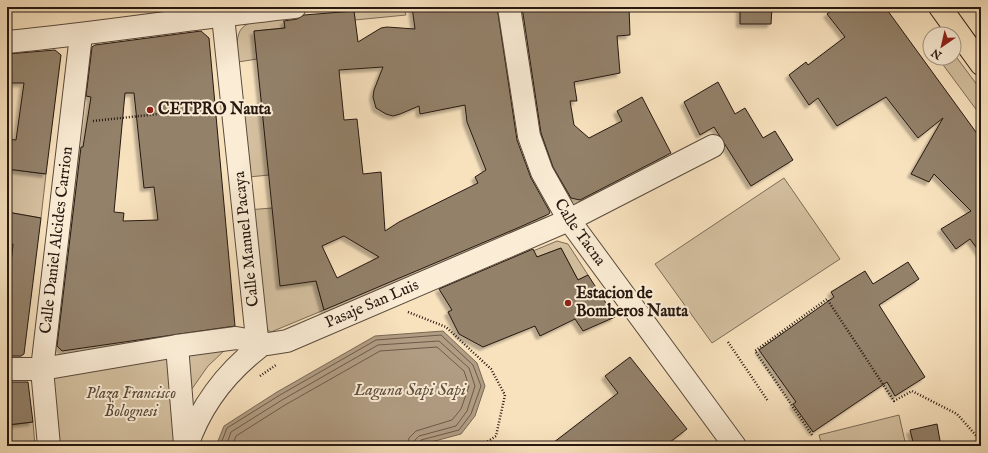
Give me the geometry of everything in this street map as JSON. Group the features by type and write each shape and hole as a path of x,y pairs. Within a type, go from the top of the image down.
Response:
{"main road":[{"path":"940,7 981,64"}],"street":[{"path":"7,42 81,35 222,11 295,7"},
{"name":"Calle Tacna","path":"510,7 529,136 542,172 569,220 735,446"},
{"name":"Calle Manuel Pacaya","path":"222,11 258,343"},
{"name":"Calle Daniel Alcides Carrion","path":"49,446 42,368 81,35"},
{"name":"Pasaje San Luis","path":"7,369 42,368 176,346 236,338 268,344 287,341 569,220 713,146"},
{"path":"186,446 192,430 208,402 238,364 258,348 258,343"},
{"path":"176,346 186,446"}],"path":[{"path":"70,124 177,112"},
{"path":"812,435 755,351 827,299 894,401 912,391 957,414 981,441"},
{"path":"407,311 446,327 491,370 505,395 496,436 481,446"},
{"path":"728,342 768,401"},
{"path":"257,378 281,361"}],"green space":[{"path":"404,7 406,15 355,20 354,11"},
{"path":"283,17 285,28 254,31 257,59 238,62 237,48 240,30 251,23"},
{"path":"962,65 981,90 981,116 944,66 962,66"},
{"path":"262,104 269,175 249,177 242,106"},
{"path":"7,169 46,174 41,218 7,212"},
{"path":"784,178 840,259 712,343 655,264"},
{"path":"272,208 316,281 324,310 271,332 260,325 247,210"},
{"path":"557,241 568,244 588,275 578,280 561,248 537,257 533,251"},
{"path":"227,348 208,366 189,393 184,351"},
{"name":"Plaza Francisco Bolognesi","path":"170,352 181,444 166,446 55,446 45,374"},
{"path":"899,415 906,446 822,446 819,435"},
{"path":"33,422 35,446 11,446 10,425"}],"water":[{"name":"Laguna Sapi Sapi","path":"443,331 477,363 485,386 475,416 461,434 416,446 216,446 224,426 277,392 375,336"}],"building":[{"path":"412,7 497,7 517,140 531,178 550,212 549,214 520,227 324,310 316,281 280,286 254,31 285,28 284,21 297,19 304,15 354,11 358,42 381,28 415,29","holes":["383,67 374,90 373,97 376,108 393,116 419,106 420,114 465,105 467,122 486,170 475,177 478,183 399,222 385,231 381,172 363,174 357,119 344,120 339,70","344,236 379,257 337,278 322,246"]},
{"path":"522,7 629,7 630,35 617,36 620,73 574,82 577,101 570,101 574,125 589,138 622,121 617,111 642,97 671,153 580,200 571,198 553,167 541,133"},
{"path":"740,7 772,7 771,24 740,24"},
{"path":"836,7 885,7 922,58 922,66 928,66 981,139 981,254 970,239 956,249 941,229 971,211 934,174 929,182 911,174 943,118 918,138 886,97 837,126 818,98 809,105 789,75 806,62 808,65 845,37 827,14"},
{"path":"201,31 209,38 235,326 62,351 57,346 81,147 83,147 91,97 86,96 92,47 95,45","holes":["125,93 134,93 144,188 154,187 158,220 123,221 124,213 114,212"]},
{"path":"55,50 61,55 46,174 7,169 7,139 16,140 24,83 7,83 7,54"},
{"path":"718,82 735,114 745,108 763,138 775,131 793,160 751,186 714,127 700,135 684,102"},
{"path":"7,212 41,218 24,354 21,356 7,356 7,303 13,244 7,244"},
{"path":"561,248 578,280 588,275 615,317 583,331 575,319 540,336 535,326 483,347 459,334 448,312 452,310 439,289 533,249 537,257"},
{"path":"908,262 919,279 879,305 925,377 895,396 887,382 813,432 793,404 796,402 759,350 834,297 831,292 865,271 873,284"},
{"path":"630,357 687,429 665,446 549,446 618,393 605,376"},
{"path":"7,382 28,382 33,422 7,425"},
{"path":"937,424 941,446 914,446 910,430"}],"place":[{"name":"CETPRO Nauta","path":"150,110"},
{"name":"Estacion de Bomberos Nauta","path":"568,303"}]}
